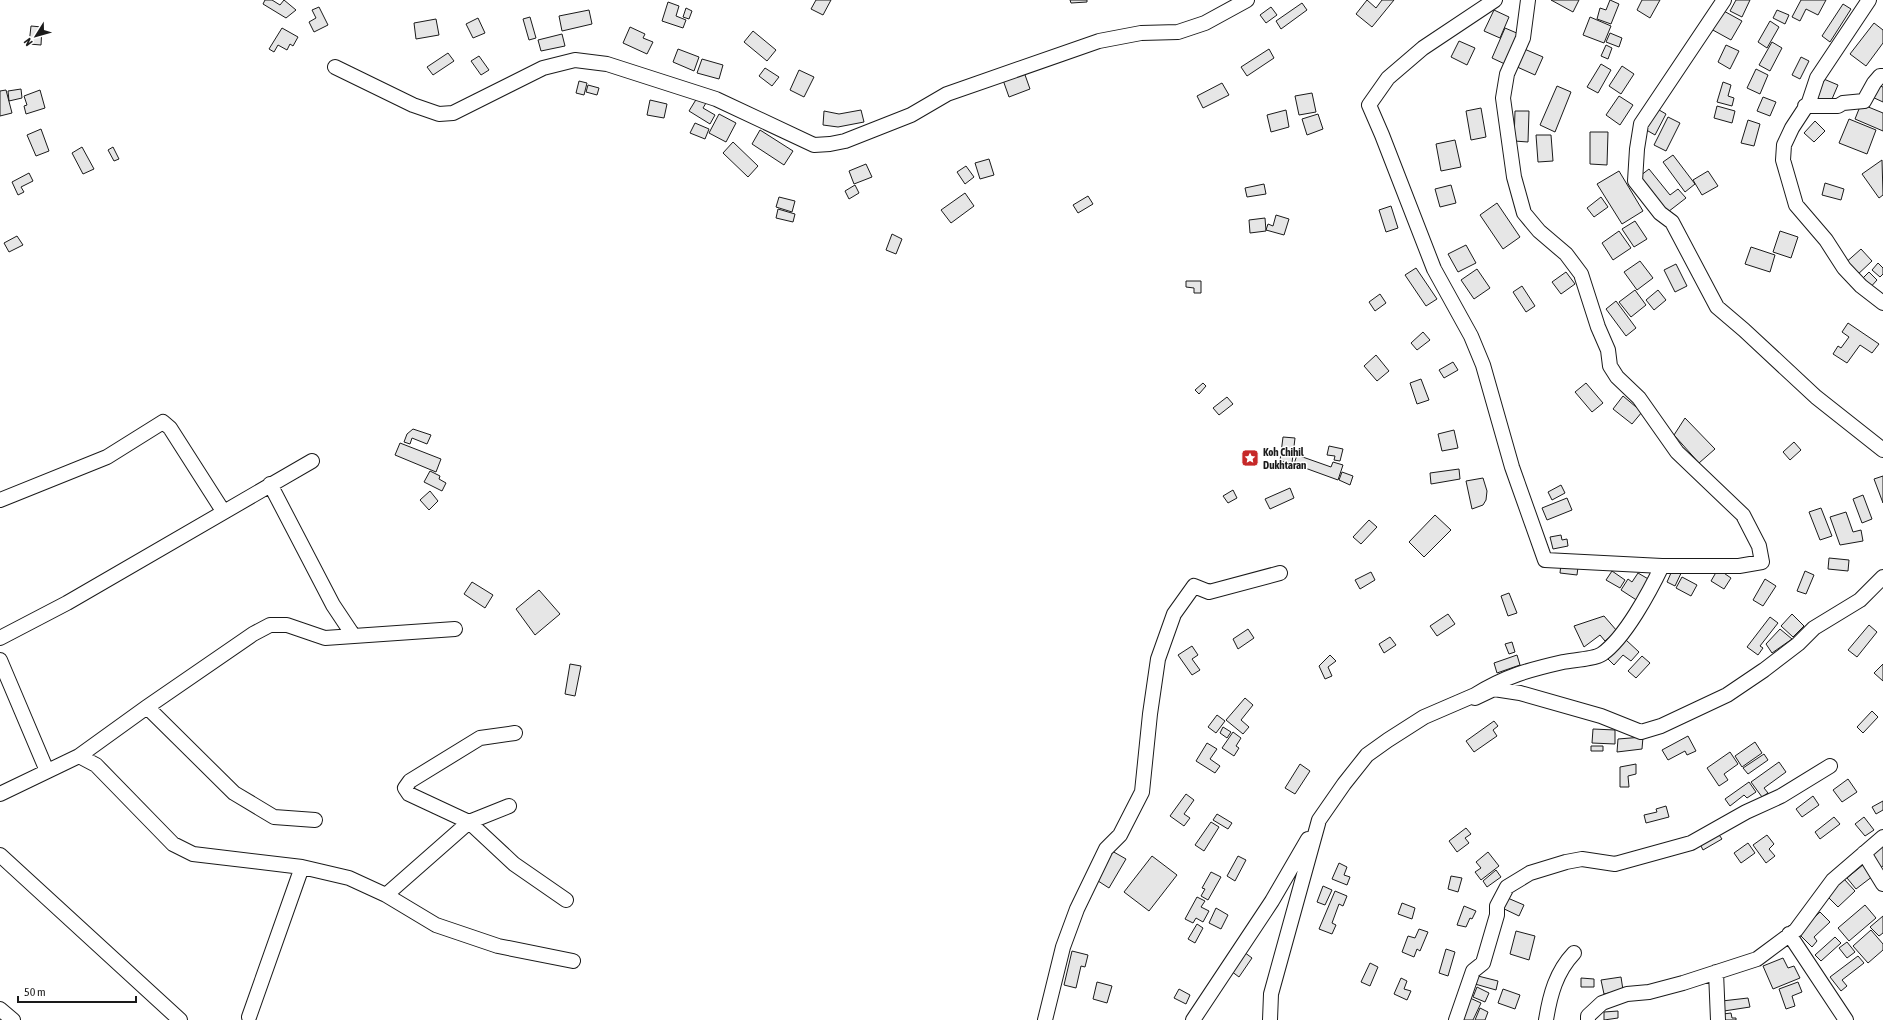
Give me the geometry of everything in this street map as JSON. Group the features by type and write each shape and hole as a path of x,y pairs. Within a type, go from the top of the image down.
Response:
{"street":[{"path":"335,67 413,105 438,114 453,113 543,68 575,60 607,64 716,99 814,145 830,144 845,140 911,115 947,94 1099,41 1141,33 1178,32 1205,23 1247,0"},
{"path":"1495,0 1423,48 1388,78 1369,105 1434,269 1471,336 1483,365 1512,467 1545,560 1662,566 1739,566 1762,562 1759,546 1743,515 1677,452 1639,398 1617,377 1610,366 1608,350 1596,321 1582,274 1566,254 1539,231 1524,213 1514,177 1503,98 1507,74 1523,38 1528,0"},
{"path":"1724,0 1641,124 1637,149 1635,181 1660,213 1672,222 1717,307 1816,397 1883,450"},
{"path":"1869,0 1816,78 1808,102 1787,139 1783,160 1796,205 1826,240 1844,268 1861,286 1883,303"},
{"path":"1805,106 1838,106 1843,103 1864,101 1874,83 1880,76 1883,76"},
{"path":"0,500 107,456 163,422 170,428 223,511"},
{"path":"0,638 67,603 312,460"},
{"path":"270,484 333,605 353,635"},
{"path":"1193,1020 1272,901 1319,820 1344,784 1367,756 1388,740 1424,717 1475,695 1496,682 1519,673 1601,655 1618,638 1652,587 1662,566"},
{"path":"1045,1020 1063,947 1076,909 1106,849 1120,835 1142,792 1150,714 1158,659 1174,614 1194,586 1209,592 1280,573"},
{"path":"1475,695 1475,698 1494,689 1520,693 1601,716 1641,732 1661,726 1727,695 1764,670 1798,644 1814,628 1860,600 1883,577"},
{"path":"0,794 79,756 147,706 253,634 270,625 287,624 325,638 455,629"},
{"path":"0,660 47,772"},
{"path":"147,706 234,793 274,817 314,820"},
{"path":"515,733 480,738 410,781 405,788 408,794 469,822 514,864 566,900"},
{"path":"79,756 96,765 173,844 192,854 302,867 349,878 386,895 436,925 498,946 573,961"},
{"path":"1456,1020 1472,971 1483,963 1497,915 1497,906 1507,887 1530,873 1566,862 1582,859 1615,864 1691,843 1746,812 1781,796 1830,766"},
{"path":"386,895 469,822 509,806"},
{"path":"1270,1020 1271,994 1319,820"},
{"path":"1588,1020 1588,1016 1602,1003 1627,994 1649,992 1683,983 1757,959 1796,930 1833,880 1883,837"},
{"path":"1864,853 1883,884"},
{"path":"0,855 180,1020"},
{"path":"249,1017 302,867"},
{"path":"1789,934 1846,1020"},
{"path":"1546,1020 1550,996 1557,978 1574,952"},
{"path":"1716,972 1718,1020"},
{"path":"0,1009 13,1020"}],"building":[{"path":"265,0 272,0 280,5 284,0 296,10 286,18 263,4"},
{"path":"816,0 831,0 823,15 811,9"},
{"path":"1070,0 1087,0 1087,2 1071,3"},
{"path":"1367,0 1376,8 1382,0 1394,0 1372,27 1356,14"},
{"path":"1551,0 1579,0 1573,12"},
{"path":"1610,0 1619,4 1611,24 1597,19 1600,8 1606,10"},
{"path":"1642,0 1660,0 1650,18 1637,10"},
{"path":"1736,0 1750,0 1742,17 1730,11"},
{"path":"1801,0 1826,0 1818,15 1806,9 1800,21 1792,17"},
{"path":"668,2 679,6 676,16 686,20 683,28 662,21"},
{"path":"1302,3 1307,10 1281,29 1276,21"},
{"path":"1843,4 1851,9 1830,42 1822,36"},
{"path":"319,7 328,25 314,32 309,22 316,18 312,10"},
{"path":"1271,7 1277,15 1266,23 1260,15"},
{"path":"686,8 692,11 689,19 683,17"},
{"path":"589,10 592,24 562,31 559,16"},
{"path":"1494,10 1509,17 1500,38 1484,31"},
{"path":"1722,10 1742,21 1731,40 1711,29"},
{"path":"1777,10 1789,15 1785,24 1773,18"},
{"path":"530,17 536,38 529,40 523,19"},
{"path":"1590,17 1611,26 1604,43 1583,35"},
{"path":"478,18 485,33 473,38 466,24"},
{"path":"436,19 439,35 416,39 414,23"},
{"path":"1770,21 1779,27 1767,48 1758,42"},
{"path":"1874,23 1883,30 1883,43 1866,66 1850,54"},
{"path":"31,26 42,27 41,45 29,44"},
{"path":"630,27 645,34 643,38 653,42 647,54 623,43"},
{"path":"282,28 298,37 293,46 290,44 287,50 278,45 274,52 269,49"},
{"path":"1505,28 1519,34 1507,65 1492,58"},
{"path":"753,31 776,50 767,61 744,42"},
{"path":"1610,33 1622,38 1619,47 1606,42"},
{"path":"562,34 565,46 541,51 538,40"},
{"path":"1459,41 1475,48 1467,65 1451,57"},
{"path":"1772,42 1782,48 1770,71 1759,65"},
{"path":"1606,45 1612,48 1608,59 1601,56"},
{"path":"1726,45 1739,51 1730,69 1718,62"},
{"path":"1522,48 1543,57 1535,75 1515,66"},
{"path":"678,49 699,57 694,71 673,62"},
{"path":"1269,49 1274,58 1247,76 1241,67"},
{"path":"448,53 454,61 433,75 427,67"},
{"path":"479,56 489,70 481,75 471,61"},
{"path":"1801,57 1809,61 1800,79 1792,75"},
{"path":"702,59 723,65 719,79 697,73"},
{"path":"1601,64 1611,70 1598,93 1587,87"},
{"path":"1622,66 1634,74 1621,94 1609,86"},
{"path":"765,68 779,77 772,86 759,76"},
{"path":"1756,69 1768,75 1760,94 1747,88"},
{"path":"799,70 814,77 804,97 790,90"},
{"path":"1024,72 1030,89 1009,97 1003,80"},
{"path":"1819,77 1838,85 1829,106 1810,98"},
{"path":"579,81 587,83 584,95 576,93"},
{"path":"1723,82 1731,85 1728,96 1734,98 1732,106 1717,102"},
{"path":"1222,83 1229,95 1203,108 1197,96"},
{"path":"1875,84 1883,87 1883,102 1870,96"},
{"path":"588,85 599,88 597,95 586,92"},
{"path":"1557,86 1571,92 1555,132 1540,125"},
{"path":"21,89 22,98 9,101 8,91"},
{"path":"6,90 12,113 0,116 0,91"},
{"path":"40,90 45,108 26,114 24,106 27,105 24,96"},
{"path":"1312,93 1316,112 1299,115 1295,96"},
{"path":"1619,96 1633,105 1620,125 1606,115"},
{"path":"1763,97 1776,102 1770,116 1757,111"},
{"path":"697,98 706,103 703,108 715,115 710,124 689,111"},
{"path":"650,100 667,104 664,118 647,115"},
{"path":"1861,104 1883,113 1883,131 1855,119"},
{"path":"1717,106 1735,111 1732,123 1714,118"},
{"path":"1654,107 1666,114 1655,135 1643,128"},
{"path":"1481,108 1486,137 1471,140 1466,111"},
{"path":"861,110 864,122 838,127 823,125 824,111 839,114"},
{"path":"1286,110 1289,127 1271,132 1267,115"},
{"path":"1515,111 1529,111 1528,142 1514,141"},
{"path":"719,114 736,123 726,142 709,133"},
{"path":"1318,114 1323,129 1307,135 1302,119"},
{"path":"1668,117 1680,123 1666,151 1654,145"},
{"path":"1849,119 1876,130 1867,154 1839,143"},
{"path":"1748,120 1760,124 1754,146 1741,143"},
{"path":"1815,121 1825,131 1814,142 1804,133"},
{"path":"695,123 709,129 705,139 690,133"},
{"path":"41,129 49,151 36,156 27,135"},
{"path":"760,130 793,151 784,165 752,144"},
{"path":"1590,132 1608,132 1607,165 1590,164"},
{"path":"1536,135 1551,135 1553,161 1538,162"},
{"path":"1455,140 1461,167 1441,171 1436,144"},
{"path":"733,142 758,166 748,177 723,153"},
{"path":"82,147 94,169 83,174 72,153"},
{"path":"113,147 119,159 114,161 108,150"},
{"path":"1673,155 1695,184 1685,192 1663,162"},
{"path":"989,159 994,175 980,179 975,163"},
{"path":"1882,160 1883,195 1879,198 1862,174"},
{"path":"866,164 872,177 854,184 849,171"},
{"path":"966,166 974,177 965,184 957,172"},
{"path":"1649,169 1670,195 1678,189 1686,198 1664,215 1636,179"},
{"path":"1619,171 1643,211 1622,224 1597,184"},
{"path":"1708,171 1718,186 1702,195 1693,180"},
{"path":"29,173 33,181 21,187 24,192 18,195 12,182"},
{"path":"1825,183 1844,189 1841,200 1822,195"},
{"path":"1264,184 1266,194 1247,197 1245,188"},
{"path":"855,185 859,193 849,199 845,191"},
{"path":"1451,185 1456,203 1440,207 1435,189"},
{"path":"965,193 974,206 951,223 941,210"},
{"path":"1088,196 1093,204 1078,213 1073,205"},
{"path":"779,197 795,201 792,212 776,207"},
{"path":"1601,197 1608,207 1594,217 1587,208"},
{"path":"1497,203 1520,237 1503,249 1480,215"},
{"path":"1391,206 1398,228 1386,232 1379,210"},
{"path":"778,209 795,214 793,222 776,218"},
{"path":"1276,215 1289,219 1284,235 1266,230 1268,224 1273,226"},
{"path":"1265,218 1266,231 1250,233 1249,220"},
{"path":"1635,221 1647,239 1634,247 1622,229"},
{"path":"1619,231 1631,248 1613,260 1602,243"},
{"path":"1780,231 1798,237 1791,258 1773,252"},
{"path":"892,234 902,239 896,254 886,250"},
{"path":"17,236 23,245 9,252 4,243"},
{"path":"1466,245 1476,263 1458,272 1448,254"},
{"path":"1751,247 1775,255 1770,272 1745,264"},
{"path":"1861,249 1872,261 1855,277 1843,265"},
{"path":"1640,261 1653,278 1637,290 1624,272"},
{"path":"1878,263 1883,268 1883,274 1880,277 1872,270"},
{"path":"1676,264 1687,286 1675,292 1664,270"},
{"path":"1416,268 1437,299 1426,306 1405,275"},
{"path":"1477,269 1490,288 1474,299 1461,280"},
{"path":"1566,272 1575,284 1561,294 1552,282"},
{"path":"1869,272 1877,280 1868,290 1860,281"},
{"path":"1186,281 1201,281 1201,293 1194,293 1194,288 1186,287"},
{"path":"1522,286 1535,306 1526,312 1513,292"},
{"path":"1635,290 1646,305 1631,317 1619,302"},
{"path":"1658,290 1666,300 1654,310 1646,300"},
{"path":"1380,294 1386,303 1375,311 1369,302"},
{"path":"1616,301 1636,328 1626,336 1606,309"},
{"path":"1848,323 1879,344 1872,353 1860,345 1847,363 1833,354 1838,346 1841,348 1849,337 1842,332"},
{"path":"1423,332 1430,340 1417,350 1411,343"},
{"path":"1376,355 1389,371 1377,381 1364,366"},
{"path":"1453,362 1458,370 1444,378 1439,370"},
{"path":"1421,379 1429,400 1417,404 1410,383"},
{"path":"1203,383 1206,386 1199,394 1195,390"},
{"path":"1586,383 1603,403 1592,412 1575,392"},
{"path":"1623,396 1642,412 1632,424 1613,409"},
{"path":"1227,397 1233,404 1219,415 1213,408"},
{"path":"1685,418 1715,449 1699,463 1674,435"},
{"path":"413,429 431,435 427,444 412,438 410,444 404,442 407,434"},
{"path":"1454,430 1458,448 1442,451 1438,434"},
{"path":"1283,437 1295,438 1292,463 1280,461"},
{"path":"1794,442 1801,450 1790,460 1783,452"},
{"path":"400,443 441,459 436,472 395,455"},
{"path":"1329,446 1343,449 1340,461 1334,460 1335,456 1327,455"},
{"path":"1297,455 1331,467 1333,462 1343,465 1338,480 1294,464"},
{"path":"1459,469 1460,479 1431,484 1430,473"},
{"path":"430,471 440,476 439,479 446,483 442,491 424,482"},
{"path":"1342,472 1353,476 1350,485 1339,480"},
{"path":"1883,476 1883,503 1874,479"},
{"path":"1483,478 1487,491 1486,500 1483,505 1472,509 1466,481"},
{"path":"1561,485 1565,493 1552,500 1548,492"},
{"path":"1290,488 1294,498 1270,509 1265,499"},
{"path":"1233,490 1237,498 1228,503 1223,496"},
{"path":"430,491 438,501 429,510 420,500"},
{"path":"1863,495 1872,519 1862,523 1853,499"},
{"path":"1567,498 1572,510 1547,520 1542,508"},
{"path":"1821,508 1832,536 1820,540 1809,512"},
{"path":"1846,512 1853,532 1861,530 1863,541 1840,545 1830,517"},
{"path":"1435,515 1451,530 1424,557 1409,542"},
{"path":"1369,520 1377,527 1361,544 1353,537"},
{"path":"1561,535 1562,540 1567,539 1568,546 1553,549 1550,537"},
{"path":"1829,558 1849,560 1848,571 1828,569"},
{"path":"1561,564 1578,567 1577,575 1560,573"},
{"path":"1675,564 1684,567 1675,586 1667,582"},
{"path":"1718,569 1731,578 1724,589 1711,581"},
{"path":"1612,571 1625,580 1620,588 1606,580"},
{"path":"1805,571 1814,575 1806,594 1797,591"},
{"path":"1371,572 1375,580 1360,589 1355,580"},
{"path":"1638,573 1650,580 1638,601 1621,590 1628,579 1632,582"},
{"path":"1682,577 1697,585 1691,596 1676,588"},
{"path":"1765,579 1776,586 1763,606 1753,600"},
{"path":"472,582 493,595 485,608 464,594"},
{"path":"539,590 560,614 535,635 516,609"},
{"path":"1509,593 1517,613 1508,616 1501,596"},
{"path":"1448,614 1455,624 1437,636 1430,626"},
{"path":"1792,614 1804,626 1793,637 1781,626"},
{"path":"1604,616 1617,631 1605,641 1600,635 1584,647 1574,626"},
{"path":"1770,617 1778,623 1760,646 1763,648 1758,655 1747,647"},
{"path":"1869,625 1877,632 1857,657 1848,650"},
{"path":"1248,629 1254,638 1238,649 1233,639"},
{"path":"1780,629 1792,639 1772,653 1766,644"},
{"path":"1390,637 1396,645 1384,653 1379,644"},
{"path":"1626,640 1639,652 1631,661 1623,655 1614,665 1608,659"},
{"path":"1512,642 1515,652 1509,654 1505,644"},
{"path":"1192,646 1198,655 1192,659 1200,670 1192,675 1178,655"},
{"path":"1330,655 1336,661 1328,667 1332,676 1325,679 1319,666"},
{"path":"1517,655 1520,665 1497,673 1494,663"},
{"path":"1642,656 1650,663 1636,678 1628,671"},
{"path":"570,664 581,666 575,696 565,694"},
{"path":"1883,664 1883,681 1874,673"},
{"path":"1245,698 1253,705 1241,720 1249,727 1243,734 1226,720"},
{"path":"1872,711 1878,717 1863,733 1857,727"},
{"path":"1217,715 1225,721 1216,733 1208,727"},
{"path":"1494,721 1498,726 1493,730 1497,736 1474,752 1466,741"},
{"path":"1223,727 1231,732 1227,738 1220,733"},
{"path":"1593,729 1615,730 1615,744 1592,743"},
{"path":"1233,732 1241,738 1236,746 1239,748 1234,756 1222,748"},
{"path":"1688,736 1696,751 1687,755 1685,751 1668,760 1662,750"},
{"path":"1643,737 1642,749 1617,752 1618,739"},
{"path":"1755,742 1762,753 1742,767 1735,756"},
{"path":"1207,743 1217,749 1210,759 1220,766 1215,773 1196,761"},
{"path":"1591,746 1603,746 1603,751 1591,751"},
{"path":"1730,752 1738,764 1724,774 1728,780 1719,786 1707,768"},
{"path":"1764,754 1768,760 1748,774 1743,768"},
{"path":"1779,762 1786,772 1764,788 1768,793 1762,797 1751,782"},
{"path":"1300,764 1310,771 1295,794 1285,788"},
{"path":"1636,764 1636,774 1628,776 1629,787 1620,787 1620,767"},
{"path":"1848,779 1857,792 1842,802 1833,790"},
{"path":"1749,782 1756,792 1747,798 1744,795 1730,806 1725,799"},
{"path":"1186,794 1194,800 1184,814 1190,818 1184,826 1170,816"},
{"path":"1813,796 1819,805 1802,817 1796,809"},
{"path":"1883,801 1883,810 1876,814 1872,807"},
{"path":"1666,806 1669,817 1646,823 1644,815 1657,812 1656,809"},
{"path":"1217,814 1232,823 1228,829 1213,820"},
{"path":"1834,817 1840,824 1820,839 1815,832"},
{"path":"1864,817 1874,830 1865,836 1855,824"},
{"path":"1211,822 1219,827 1204,851 1195,845"},
{"path":"1466,828 1471,834 1465,838 1469,843 1457,852 1449,841"},
{"path":"1717,832 1722,839 1703,850 1699,842"},
{"path":"1767,835 1774,844 1769,849 1775,856 1766,863 1753,845"},
{"path":"1748,843 1755,853 1741,863 1734,853"},
{"path":"1883,846 1883,866 1880,868 1870,855"},
{"path":"1112,851 1126,859 1109,888 1095,879"},
{"path":"1488,852 1499,866 1481,880 1475,872 1481,868 1476,862"},
{"path":"1152,856 1177,875 1149,911 1124,892"},
{"path":"1238,856 1246,860 1235,881 1227,876"},
{"path":"1339,863 1347,867 1344,875 1350,877 1347,885 1332,879"},
{"path":"1864,864 1873,876 1856,889 1847,878"},
{"path":"1496,870 1501,877 1487,887 1483,881"},
{"path":"1211,872 1221,877 1208,900 1201,896 1205,889 1202,888"},
{"path":"1451,876 1462,878 1458,892 1448,889"},
{"path":"1844,879 1855,891 1838,907 1827,896"},
{"path":"1323,886 1332,890 1325,905 1317,902"},
{"path":"1335,891 1347,896 1343,906 1339,904 1332,923 1336,925 1332,934 1319,929"},
{"path":"1503,896 1524,905 1519,916 1498,906"},
{"path":"1197,897 1205,901 1201,907 1209,911 1203,922 1196,918 1193,923 1185,919"},
{"path":"1402,903 1415,908 1412,919 1398,914"},
{"path":"1865,905 1876,918 1849,941 1838,928"},
{"path":"1464,906 1476,911 1472,919 1470,918 1466,927 1457,925"},
{"path":"1216,908 1228,915 1221,929 1209,923"},
{"path":"1820,912 1830,922 1814,937 1817,941 1812,947 1798,933"},
{"path":"1883,916 1883,933 1879,936 1870,927"},
{"path":"1197,924 1203,928 1195,943 1188,939"},
{"path":"1419,929 1428,932 1420,951 1417,949 1414,957 1402,952 1408,936 1415,938"},
{"path":"1871,930 1883,944 1883,950 1868,963 1853,946"},
{"path":"1516,931 1535,936 1529,960 1510,954"},
{"path":"1835,937 1841,943 1821,961 1815,955"},
{"path":"1847,942 1855,952 1847,958 1839,948"},
{"path":"1446,949 1455,952 1448,976 1439,973"},
{"path":"1072,951 1088,955 1085,967 1081,966 1076,988 1064,985"},
{"path":"1244,952 1252,958 1239,977 1231,971"},
{"path":"1858,956 1864,963 1842,980 1847,986 1841,991 1830,977"},
{"path":"1783,958 1788,968 1794,966 1800,978 1773,989 1763,966"},
{"path":"1370,963 1378,967 1370,986 1361,982"},
{"path":"1478,976 1498,981 1496,990 1475,984"},
{"path":"1621,977 1623,990 1604,994 1601,980"},
{"path":"1401,978 1407,981 1404,989 1411,991 1407,1000 1394,994"},
{"path":"1581,978 1594,979 1594,987 1581,987"},
{"path":"1097,982 1112,986 1107,1003 1093,999"},
{"path":"1798,982 1802,992 1792,996 1795,1006 1786,1009 1779,989"},
{"path":"1477,987 1489,993 1485,1002 1473,997"},
{"path":"1179,989 1190,995 1186,1004 1174,998"},
{"path":"1503,989 1520,995 1515,1009 1498,1003"},
{"path":"1470,998 1481,1003 1473,1020 1460,1020"},
{"path":"1748,998 1750,1007 1724,1011 1722,1001"},
{"path":"1480,1008 1488,1012 1485,1020 1475,1020"},
{"path":"1618,1011 1618,1018 1604,1020 1604,1012"},
{"path":"1731,1013 1732,1018 1736,1018 1736,1020 1724,1020 1723,1014"}],"place":[{"name":"Koh Chihil Dukhtaran","path":"1250,458"}]}
